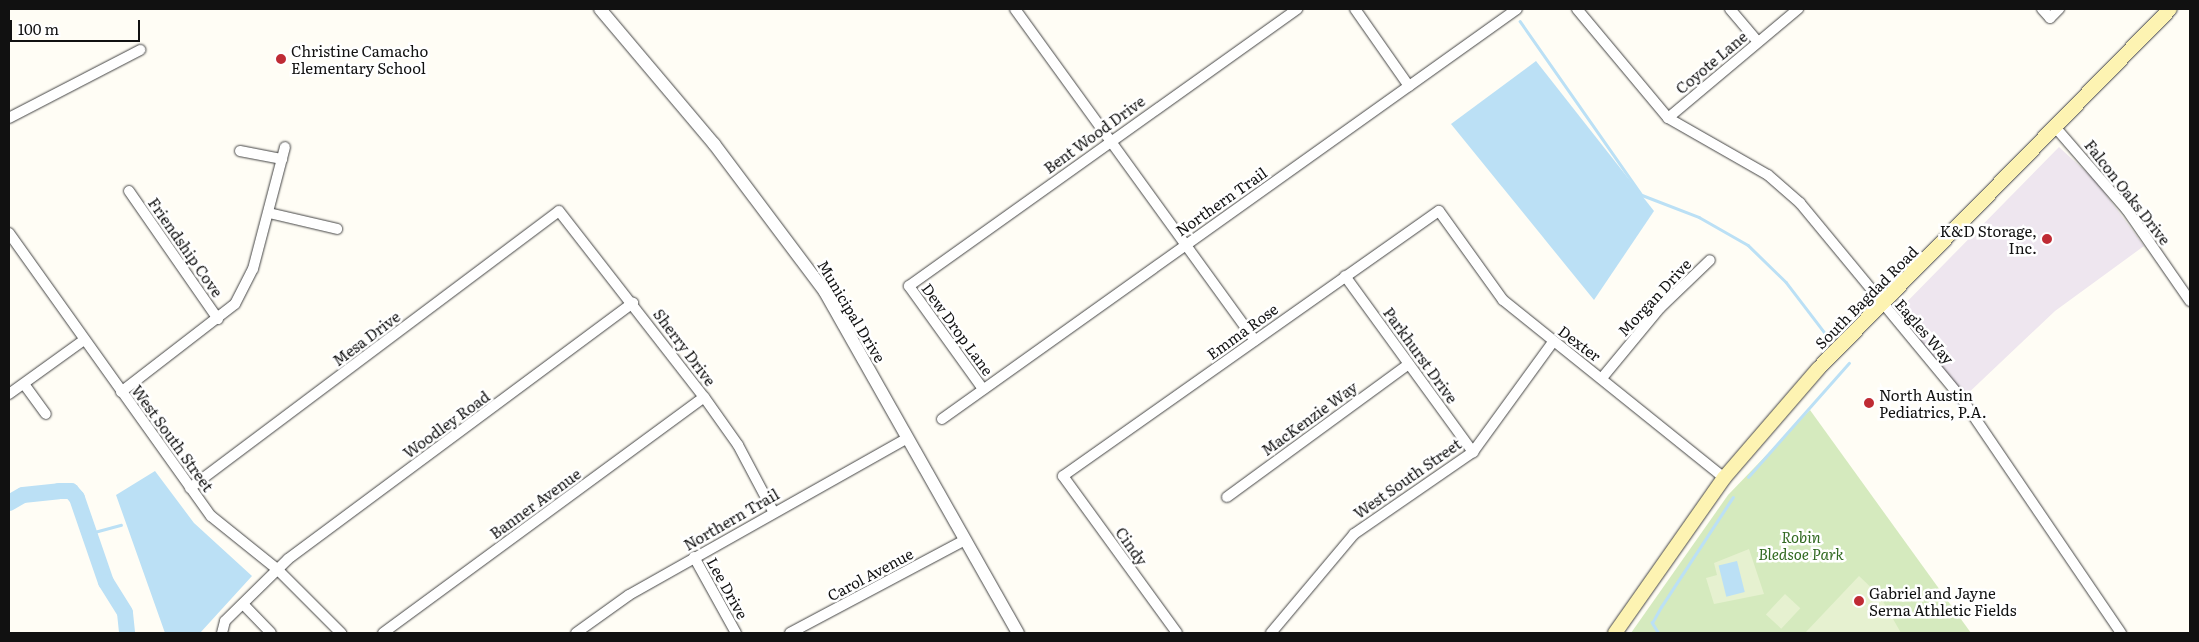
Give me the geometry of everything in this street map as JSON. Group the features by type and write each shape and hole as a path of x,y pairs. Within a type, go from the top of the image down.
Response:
{"main road":[{"name":"South Bagdad Road","path":"1615,633 1724,478 1818,369 1884,306 2170,9"}],"street":[{"name":"Municipal Drive","path":"600,9 714,144 814,275 963,541 1018,633"},
{"path":"1015,9 1255,340"},
{"name":"Bent Wood Drive","path":"909,286 1297,9"},
{"path":"1355,9 1409,86"},
{"name":"Northern Trail","path":"942,419 1518,9"},
{"name":"Eagles Way","path":"1577,9 1668,118 1785,188 1962,399 2121,633"},
{"path":"1730,9 1758,42"},
{"name":"Coyote Lane","path":"1668,118 1798,9"},
{"path":"2042,9 2050,18 2059,9"},
{"path":"9,118 140,50"},
{"name":"Falcon Oaks Drive","path":"2056,128 2126,210 2190,301"},
{"path":"121,392 218,320 234,304 254,269 285,147"},
{"path":"240,151 282,159"},
{"name":"Friendship Cove","path":"129,191 218,320"},
{"name":"Sherry Drive","path":"559,210 704,397 738,445 773,511"},
{"name":"Mesa Drive","path":"190,488 559,210"},
{"name":"Emma Rose","path":"1063,476 1439,211"},
{"name":"Dexter","path":"1439,211 1503,300 1724,478"},
{"path":"269,213 337,229"},
{"name":"West South Street","path":"9,233 190,488 226,531 277,569 342,633"},
{"name":"Morgan Drive","path":"1602,378 1660,308 1710,260"},
{"name":"Parkhurst Drive","path":"1345,276 1473,452"},
{"name":"Dew Drop Lane","path":"909,286 984,389"},
{"name":"Woodley Road","path":"222,633 225,622 277,569 633,304"},
{"path":"9,394 84,340"},
{"name":"West South Street","path":"1271,633 1354,534 1473,452 1553,342"},
{"name":"MacKenzie Way","path":"1227,497 1409,364"},
{"path":"24,384 46,414"},
{"name":"Banner Avenue","path":"383,633 704,397"},
{"name":"Northern Trail","path":"576,633 694,557 773,511 906,439"},
{"name":"Cindy","path":"1063,476 1177,633"},
{"name":"Carol Avenue","path":"790,633 963,541"},
{"name":"Lee Drive","path":"694,557 736,633"},
{"path":"243,604 271,633"}],"shaded area":[{"path":"2059,147 2095,180 2144,246 2055,311 1962,399 1892,317"}],"green space":[{"name":"Robin Bledsoe Park","path":"1810,410 1971,633 1631,633 1728,495"},
{"path":"1749,549 1764,594 1714,604 1706,578 1717,575 1714,563"},
{"name":"Gabriel and Jayne Serna Athletic Fields","path":"1859,576 1880,596 1901,633 1805,633"},
{"path":"1785,594 1800,608 1781,629 1766,614"}],"water":[{"path":"1536,61 1654,211 1594,300 1451,124"},
{"path":"155,471 194,523 252,576 200,633 165,633 116,495"},
{"path":"1737,561 1745,592 1726,597 1719,566"}],"waterway":[{"path":"1520,21 1642,195 1699,217 1748,245 1786,282 1828,337"},
{"path":"1748,477 1849,363"},
{"path":"9,503 23,495 71,491 77,498 106,582 125,613 127,633"},
{"path":"1658,633 1652,623 1733,497"},
{"path":"87,534 121,525"}],"place":[{"name":"Christine Camacho Elementary School","path":"281,59"},
{"name":"K&D Storage, Inc.","path":"2047,239"},
{"name":"North Austin Pediatrics, P.A.","path":"1869,403"},
{"name":"Gabriel and Jayne Serna Athletic Fields","path":"1859,601"}]}
